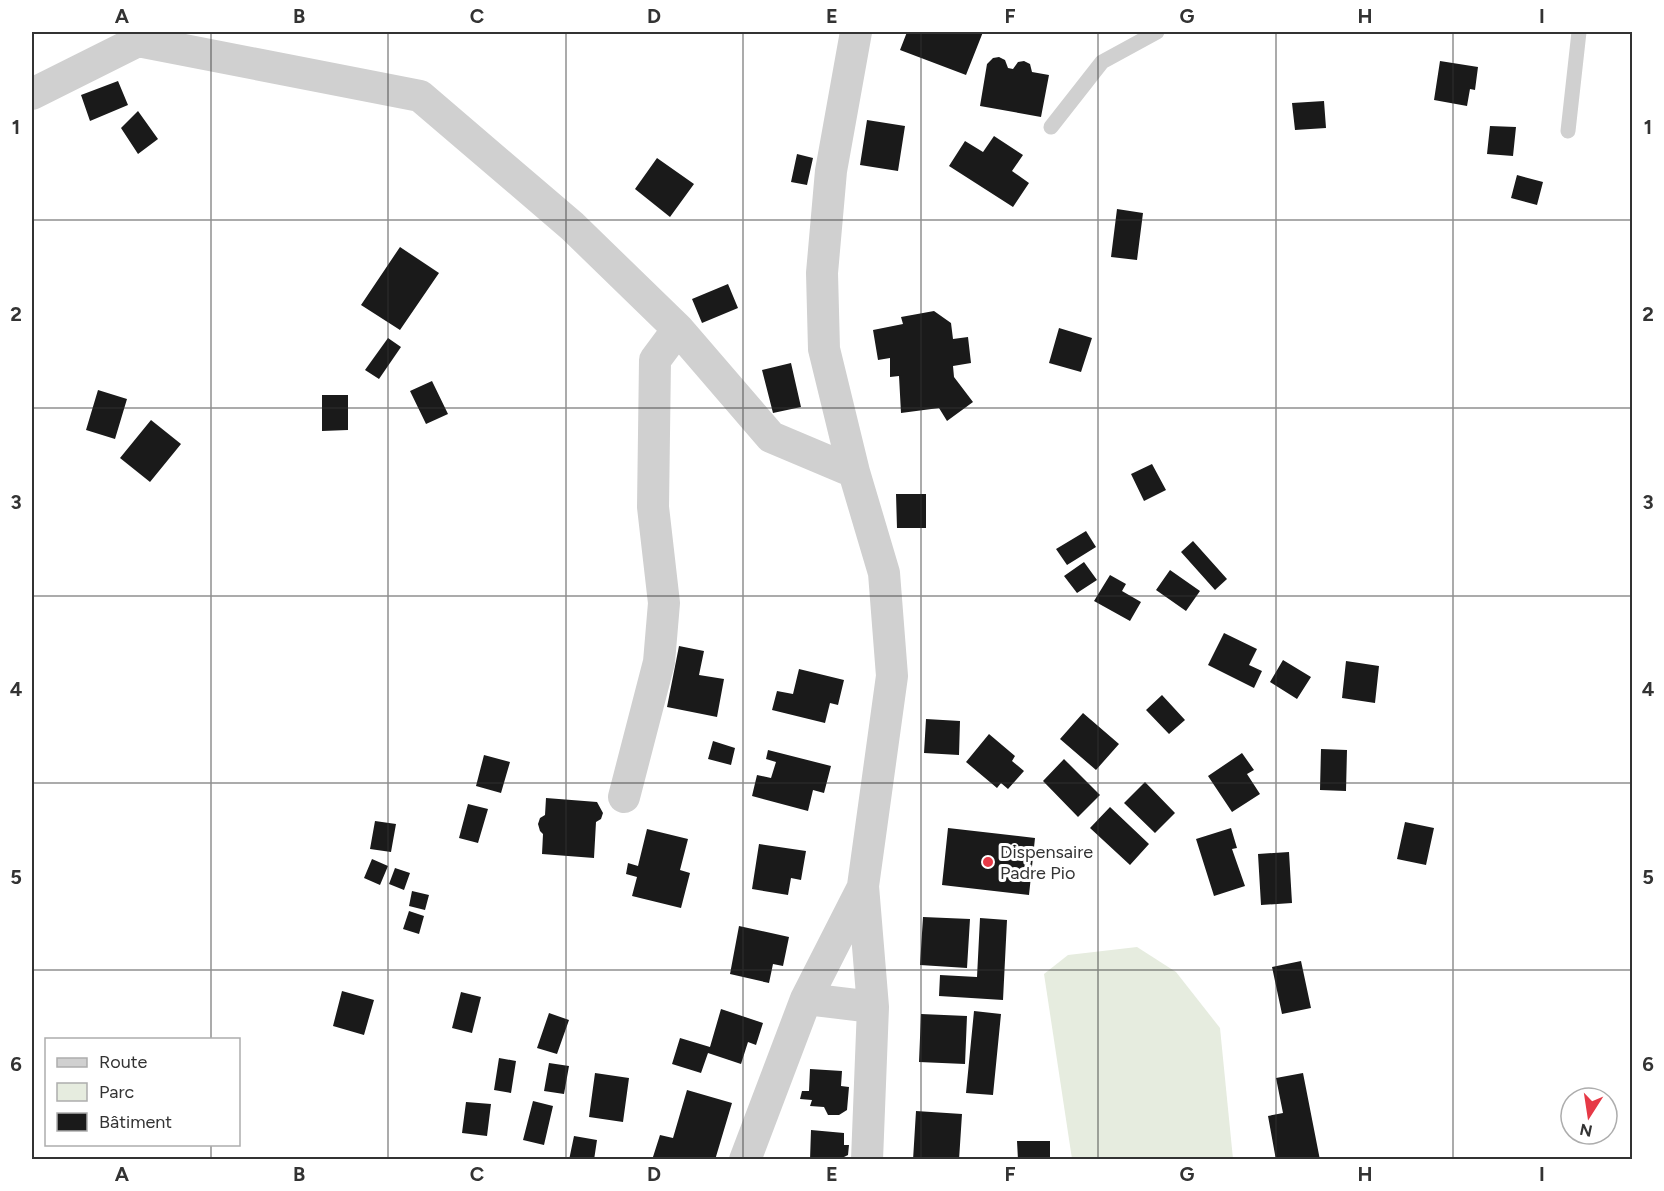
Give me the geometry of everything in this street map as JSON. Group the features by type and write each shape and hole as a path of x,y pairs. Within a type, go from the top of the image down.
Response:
{"street":[{"path":"856,32 831,171 822,273 824,349 854,472 884,573 892,676 863,886 873,1007 867,1160"},
{"path":"32,94 152,36 420,96 572,226 678,329 771,438 854,472"},
{"path":"624,797 659,662 664,603 653,507 655,360 678,329"},
{"path":"745,1160 806,999 863,886"},
{"path":"806,999 873,1007"}],"lane":[{"path":"1051,127 1102,62 1157,32"},
{"path":"1568,131 1579,32"}],"green space":[{"path":"1137,947 1176,972 1220,1028 1233,1159 1072,1159 1044,974 1068,955"}],"building":[{"path":"907,32 983,32 966,75 900,50"},
{"path":"999,57 1005,60 1008,68 1013,69 1018,62 1024,61 1030,64 1032,72 1049,75 1041,117 980,106 987,64 993,58"},
{"path":"1440,61 1478,67 1475,90 1470,89 1467,106 1434,100"},
{"path":"118,81 128,105 90,121 81,95"},
{"path":"1324,101 1326,128 1295,130 1292,103"},
{"path":"138,111 158,139 138,154 121,128"},
{"path":"867,120 905,126 898,171 860,165"},
{"path":"1490,126 1516,127 1513,156 1487,154"},
{"path":"994,136 1023,155 1012,171 1029,183 1013,207 949,166 965,141 983,152"},
{"path":"797,154 813,158 807,185 791,182"},
{"path":"657,158 694,184 670,217 635,189"},
{"path":"1517,175 1543,182 1537,205 1511,198"},
{"path":"1117,209 1143,213 1137,260 1111,257"},
{"path":"400,247 439,273 400,330 361,305"},
{"path":"728,284 738,308 702,323 692,299"},
{"path":"934,311 951,323 953,339 968,337 971,363 953,366 954,377 973,402 947,421 939,408 901,413 899,376 890,377 890,358 878,360 873,330 903,324 901,317"},
{"path":"1059,328 1092,338 1081,372 1049,363"},
{"path":"388,338 401,347 379,379 365,370"},
{"path":"791,363 801,407 773,413 762,370"},
{"path":"432,381 448,414 426,424 410,391"},
{"path":"98,390 127,399 115,439 86,430"},
{"path":"322,395 348,395 348,430 322,431"},
{"path":"151,420 181,444 150,482 120,458"},
{"path":"1152,464 1166,490 1144,501 1131,474"},
{"path":"896,494 926,494 926,528 897,528"},
{"path":"1086,531 1096,547 1067,565 1056,549"},
{"path":"1193,541 1227,579 1215,590 1181,552"},
{"path":"1084,562 1097,580 1077,593 1064,576"},
{"path":"1170,570 1200,591 1186,611 1156,590"},
{"path":"1110,575 1126,584 1122,591 1141,602 1130,621 1094,601"},
{"path":"1224,633 1257,649 1249,665 1262,671 1254,688 1208,665"},
{"path":"679,646 704,651 699,675 724,679 717,717 667,707"},
{"path":"1283,660 1311,677 1297,699 1270,682"},
{"path":"1346,661 1379,666 1375,703 1342,698"},
{"path":"799,669 844,680 838,705 830,703 825,723 772,710 777,691 793,694"},
{"path":"1162,695 1185,720 1169,734 1146,710"},
{"path":"1083,713 1119,744 1096,770 1060,739"},
{"path":"926,719 960,721 959,755 924,753"},
{"path":"989,734 1015,756 1012,761 1024,771 1008,789 1001,783 997,788 966,762"},
{"path":"713,741 735,748 731,765 708,759"},
{"path":"1321,749 1347,750 1346,791 1320,790"},
{"path":"768,750 831,766 824,793 813,790 808,811 752,796 757,775 771,778 776,762 766,759"},
{"path":"1242,753 1254,770 1247,774 1260,794 1232,812 1208,776"},
{"path":"484,755 510,762 501,793 476,786"},
{"path":"1064,759 1100,795 1078,817 1043,781"},
{"path":"1145,782 1175,813 1155,833 1124,803"},
{"path":"546,798 597,802 603,813 601,819 596,822 594,858 542,854 543,834 538,824 540,818 545,815"},
{"path":"468,804 488,809 478,843 459,838"},
{"path":"1110,807 1149,844 1130,865 1090,828"},
{"path":"375,821 396,824 391,852 370,849"},
{"path":"1405,822 1434,828 1426,865 1397,859"},
{"name":"Dispensaire Padre Pio","path":"948,828 1035,838 1029,895 942,885"},
{"path":"1231,828 1237,848 1232,849 1245,886 1214,896 1196,839"},
{"path":"647,829 688,839 680,870 690,873 681,908 632,896 637,877 626,874 628,863 638,866"},
{"path":"759,844 806,851 801,880 791,878 788,895 752,889"},
{"path":"1289,852 1292,903 1261,905 1258,854"},
{"path":"372,859 388,866 380,885 364,878"},
{"path":"395,868 410,873 404,890 389,884"},
{"path":"412,891 429,895 425,910 409,906"},
{"path":"409,911 424,916 419,934 403,929"},
{"path":"923,917 970,919 967,968 920,965"},
{"path":"980,918 1007,920 1003,1000 939,996 940,975 977,977"},
{"path":"739,926 789,937 783,966 773,964 769,983 730,974"},
{"path":"1301,961 1311,1008 1282,1014 1272,967"},
{"path":"342,991 374,1000 364,1035 333,1026"},
{"path":"461,992 481,997 472,1033 452,1028"},
{"path":"721,1009 763,1023 756,1045 748,1042 741,1064 708,1053 701,1073 672,1064 680,1038 710,1047"},
{"path":"974,1011 1001,1014 993,1095 966,1093"},
{"path":"549,1013 569,1020 557,1054 537,1048"},
{"path":"921,1014 967,1016 965,1064 919,1062"},
{"path":"499,1058 516,1061 511,1093 494,1090"},
{"path":"549,1063 569,1066 564,1094 544,1091"},
{"path":"810,1069 842,1071 841,1086 849,1087 847,1110 839,1115 828,1115 824,1107 810,1106 812,1100 800,1099 802,1091 809,1091"},
{"path":"595,1073 629,1078 623,1122 589,1117"},
{"path":"1303,1073 1320,1160 1276,1160 1268,1116 1283,1113 1276,1078"},
{"path":"687,1090 732,1103 715,1160 652,1160 660,1135 673,1138"},
{"path":"533,1101 553,1106 544,1145 523,1140"},
{"path":"466,1102 491,1104 487,1136 462,1133"},
{"path":"916,1111 962,1114 959,1160 913,1160"},
{"path":"811,1130 844,1133 844,1145 849,1145 848,1155 843,1160 810,1160"},
{"path":"574,1136 597,1140 594,1160 569,1160"},
{"path":"1017,1141 1050,1141 1050,1160 1018,1160"}],"place":[{"name":"Dispensaire Padre Pio","path":"988,862"}]}
